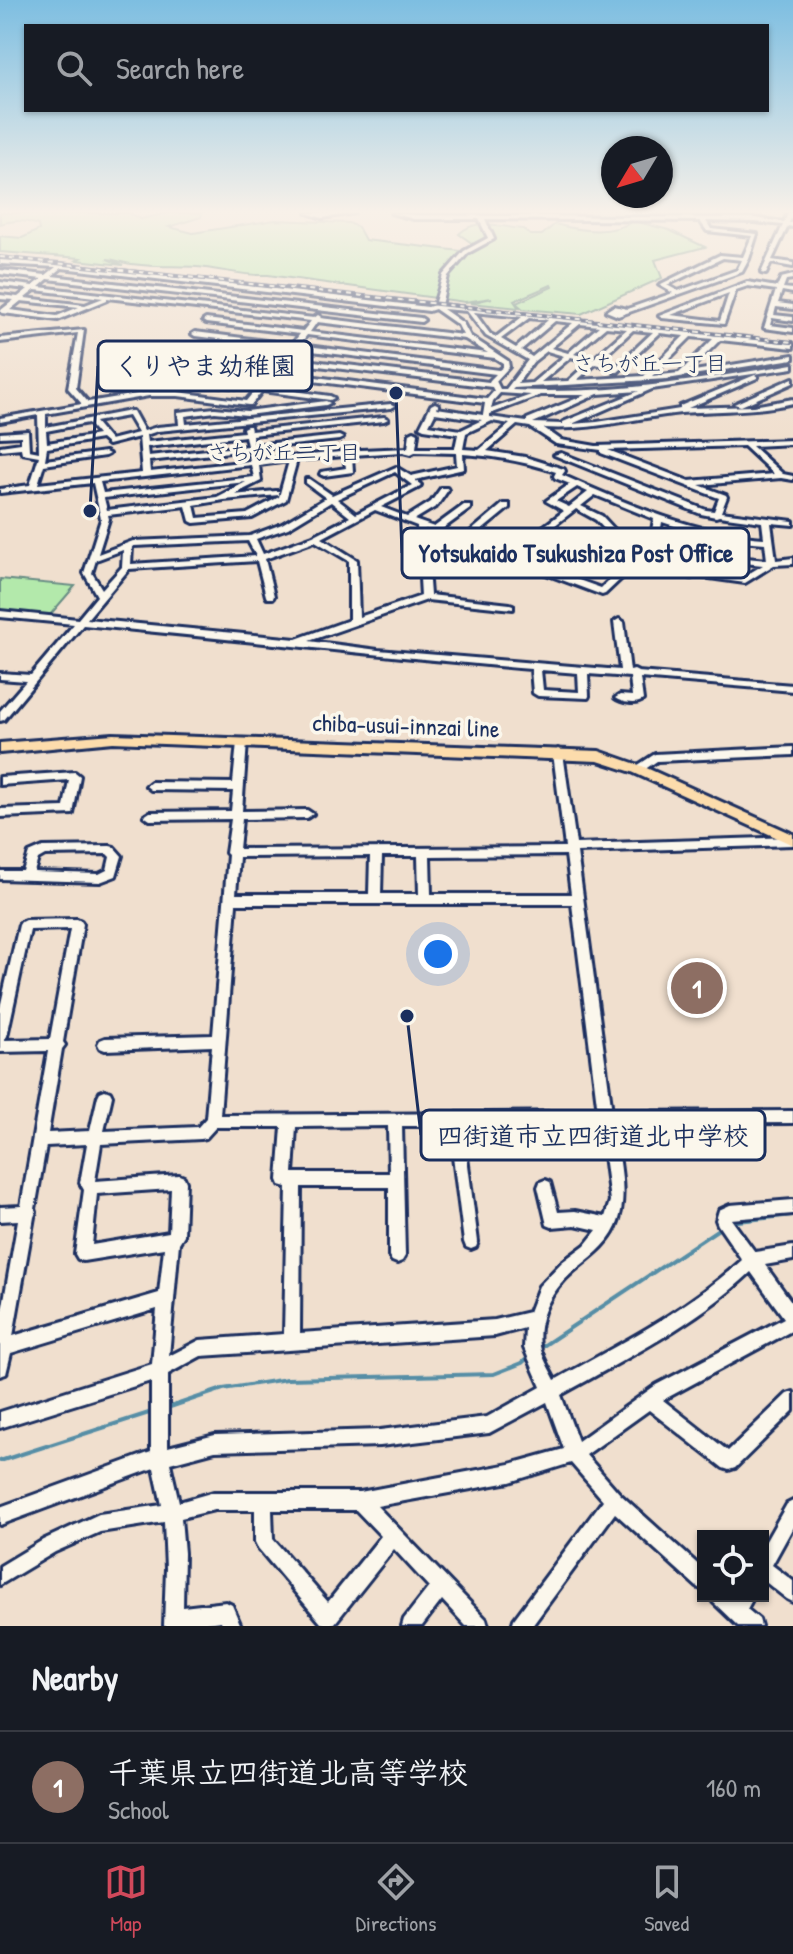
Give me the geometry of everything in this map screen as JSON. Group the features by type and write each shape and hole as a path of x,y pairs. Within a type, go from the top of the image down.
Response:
{"main road":[{"name":"chiba-usui-innzai line","path":"0,748 113,738 599,756 637,769 793,840"}],"street":[{"path":"2,310 33,289"},
{"path":"41,289 467,337"},
{"path":"124,299 135,289"},
{"path":"152,289 421,320"},
{"path":"171,361 235,289"},
{"path":"253,289 555,318 793,346"},
{"path":"377,387 421,320 433,308 440,289"},
{"path":"670,289 678,293"},
{"path":"627,311 690,289"},
{"path":"733,291 722,323 662,316 737,289"},
{"path":"793,291 781,289 766,327 793,330"},
{"path":"0,297 83,306"},
{"path":"2,310 58,318 109,298"},
{"path":"0,418 143,394 178,394 248,403 333,298"},
{"path":"775,305 793,307"},
{"path":"433,308 461,324 467,337 503,365"},
{"path":"469,310 496,340 533,360"},
{"path":"482,327 500,313"},
{"path":"496,340 528,316"},
{"path":"770,316 793,319"},
{"path":"516,351 555,318"},
{"path":"206,321 405,345 503,365"},
{"path":"514,386 533,360 580,321"},
{"path":"534,385 606,324"},
{"path":"571,382 633,327"},
{"path":"525,422 606,385 659,330"},
{"path":"0,340 82,331 72,388 86,404"},
{"path":"195,334 396,359 503,365 533,360"},
{"path":"646,378 690,334"},
{"path":"682,375 719,337"},
{"path":"757,363 763,342"},
{"path":"183,347 542,393 793,357"},
{"path":"546,349 620,368"},
{"path":"171,361 489,401"},
{"path":"171,361 178,394"},
{"path":"499,389 493,378 503,365"},
{"path":"487,417 489,401 499,389 514,386 571,382 658,385 761,373 793,366"},
{"path":"761,373 793,389"},
{"path":"675,412 761,373"},
{"path":"174,377 328,400"},
{"path":"732,407 793,380"},
{"path":"91,422 108,443 328,400 341,383"},
{"path":"561,426 658,385"},
{"path":"440,395 424,427 462,432 497,412 542,393"},
{"path":"318,456 324,476 350,470 328,400"},
{"path":"432,410 561,426 584,426 675,412 774,406 793,401"},
{"path":"183,426 181,414 215,410 246,417 391,406"},
{"path":"732,407 746,417"},
{"path":"33,487 42,454 42,413"},
{"path":"42,430 130,413 142,434 146,474"},
{"path":"246,417 258,479"},
{"path":"487,417 543,430 559,442 573,446 596,448 793,442"},
{"path":"143,445 384,419"},
{"path":"481,452 513,425"},
{"path":"409,479 461,467 462,432"},
{"path":"0,435 25,433 25,451 105,454"},
{"path":"411,452 414,433"},
{"path":"42,454 101,437"},
{"path":"145,459 339,438"},
{"path":"746,444 781,476"},
{"path":"0,448 25,445"},
{"path":"540,463 573,446"},
{"path":"596,448 723,497 716,515"},
{"path":"0,491 294,458 461,450 540,463 561,471 558,476 594,492 691,530 737,540 769,541"},
{"path":"558,455 716,515 793,523"},
{"path":"189,503 194,521 256,514 283,498 294,458"},
{"path":"92,559 128,546 251,538 285,526 330,499 396,469 417,485 316,538 261,558 126,567"},
{"path":"640,511 681,483 781,476 793,478"},
{"path":"101,496 258,479"},
{"path":"219,499 258,479"},
{"path":"96,481 105,513 89,578 102,596"},
{"path":"309,481 357,518"},
{"path":"576,484 550,501 599,518 626,547 646,557 691,575 745,580 772,563"},
{"path":"408,520 434,504 444,490"},
{"path":"508,557 594,492"},
{"path":"105,513 276,493"},
{"path":"464,541 506,506"},
{"path":"435,530 467,507"},
{"path":"376,508 602,592 616,576 646,557 658,519"},
{"path":"766,520 772,563"},
{"path":"421,525 426,597"},
{"path":"691,530 691,575"},
{"path":"251,538 261,558 270,596"},
{"path":"316,538 353,560 354,621"},
{"path":"0,718 126,567 128,546"},
{"path":"583,548 616,576"},
{"path":"691,555 772,563 793,561"},
{"path":"295,642 426,597 510,607"},
{"path":"0,614 295,642 378,653 793,688"},
{"path":"619,622 638,700 620,698"},
{"path":"536,666 538,693 584,696 583,669"},
{"path":"0,676 33,678"},
{"path":"40,1140 201,1133 213,1121 242,742"},
{"path":"637,769 655,758 793,751"},
{"path":"558,753 617,1201 610,1225 590,1250 567,1267 544,1291 534,1318 533,1354 551,1390 574,1454 614,1500 697,1576"},
{"path":"0,781 75,776 69,811 0,813"},
{"path":"151,786 237,787"},
{"path":"150,816 307,814"},
{"path":"232,853 571,850 793,840"},
{"path":"0,875 27,876 100,878 112,873 116,856 110,850 43,851 33,856 27,876"},
{"path":"375,899 376,852"},
{"path":"424,852 425,899"},
{"path":"229,899 578,899"},
{"path":"0,1036 7,969 25,925 77,924 0,1368"},
{"path":"105,1044 220,1040"},
{"path":"0,1046 58,1045"},
{"path":"91,1188 179,1182 177,1235 172,1239 83,1254 91,1188 87,1183 92,1137 98,1130 105,1096"},
{"path":"213,1121 793,1117"},
{"path":"455,1119 471,1242"},
{"path":"395,1120 397,1256"},
{"path":"289,1121 285,1180 396,1180"},
{"path":"292,1342 294,1180"},
{"path":"545,1187 552,1220 575,1218 610,1225"},
{"path":"0,1576 49,1546 99,1523 172,1512 214,1501 360,1501 510,1473 574,1454 662,1391 793,1319 726,1224 724,1215 793,1207"},
{"path":"0,1214 29,1212"},
{"path":"172,1239 159,1410 160,1457 172,1512 176,1586 173,1622 226,1611 232,1626"},
{"path":"0,1516 160,1457 215,1443 380,1438 489,1425 655,1334 724,1287 753,1260 793,1253"},
{"path":"5,1347 166,1298"},
{"path":"0,1420 162,1368 200,1348 495,1328 534,1318"},
{"path":"650,1400 729,1462 793,1400"},
{"path":"263,1500 264,1542 328,1616 393,1536"},
{"path":"521,1626 614,1500"},
{"path":"360,1501 479,1626"},
{"path":"769,1555 793,1510"},
{"path":"769,1571 793,1593"},
{"path":"411,1626 441,1586"},
{"path":"740,1604 752,1626"}],"green space":[{"path":"369,289 542,289 514,301 519,308 470,303 492,298 465,302"},
{"path":"548,289 638,289 581,314 523,309 516,303"},
{"path":"0,579 75,586 50,615 0,611"}],"waterway":[{"path":"729,1222 793,1215"},
{"path":"540,1348 723,1226"},
{"path":"167,1408 223,1389 287,1379 494,1374 522,1363 531,1355"},
{"path":"0,1461 152,1412"}],"railway":[{"path":"297,289 793,342"}],"place":[{"name":"Yotsukaido Tsukushiza Post Office","path":"396,393"},
{"name":"くりやま幼稚園","path":"90,511"},
{"name":"千葉県立四街道北高等学校","path":"697,988"},
{"name":"四街道市立四街道北中学校","path":"407,1016"}],"district":[{"name":"さちが丘一丁目","path":"650,363"},
{"name":"さちが丘二丁目","path":"284,452"}]}
